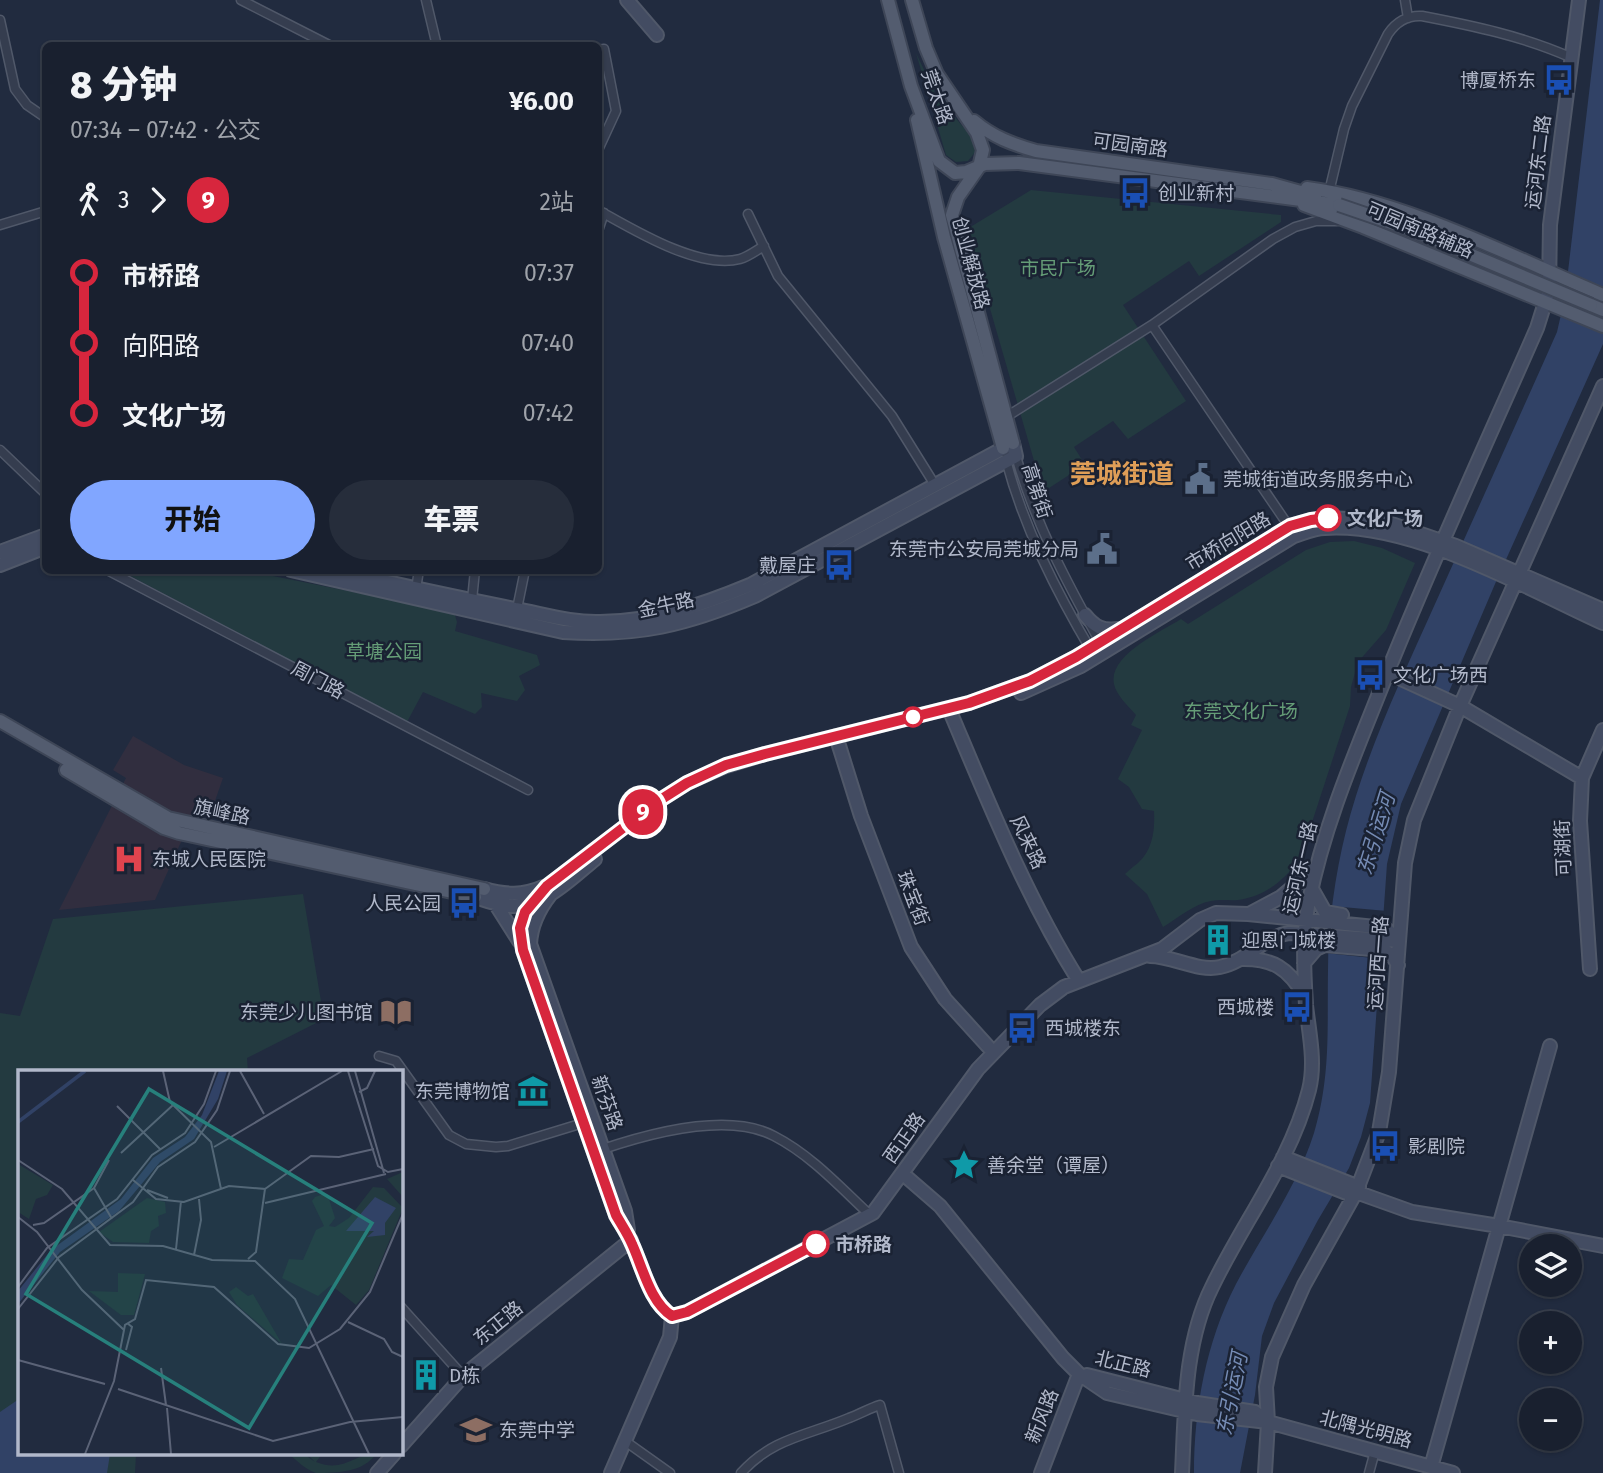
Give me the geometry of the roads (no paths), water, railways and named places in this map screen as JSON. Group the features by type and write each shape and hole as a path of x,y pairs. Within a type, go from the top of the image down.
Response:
{"main road":[{"name":"莞太路","path":"888,0 911,86 939,162 955,173 967,173 979,167"},
{"name":"莞太路","path":"912,0 937,74 963,111"},
{"name":"创业解放路","path":"911,86 928,175 1010,452"},
{"path":"963,111 981,141 983,150 979,167"},
{"name":"可园南路","path":"963,111 987,132 1036,151 1272,184 1296,195"},
{"path":"970,180 1008,162"},
{"name":"可园南路","path":"979,167 1008,162 1263,196 1296,195"},
{"name":"创业解放路","path":"979,167 958,197 952,215 1006,417 1010,452"},
{"name":"可园南路辅路","path":"1272,184 1329,192 1418,218 1603,295"},
{"path":"1296,195 1339,205 1412,230 1597,308"},
{"name":"可园南路辅路","path":"1263,196 1302,205 1356,224 1603,326"},
{"name":"旗峰路","path":"0,721 167,818 457,887"},
{"name":"旗峰路","path":"0,731 164,828 457,887"},
{"path":"457,887 477,891"}],"street":[{"path":"241,0 323,42"},
{"path":"426,0 436,42"},
{"path":"627,0 657,36"},
{"path":"1405,0 1408,18"},
{"name":"运河东二路","path":"1537,328 1557,275 1550,225 1578,0"},
{"path":"1329,192 1352,106 1394,26 1408,18 1422,16 1493,30 1570,57"},
{"path":"0,20 15,89 27,105 42,115"},
{"path":"602,49 615,111 602,141"},
{"path":"0,225 42,212"},
{"path":"602,213 660,243 703,260 740,260 764,246"},
{"path":"748,214 778,276 892,416 935,485"},
{"path":"1006,417 1152,325 1273,239 1295,227 1316,221 1356,224"},
{"path":"1152,325 1292,531"},
{"name":"运河东一路","path":"1182,1473 1184,1432 1193,1408 1188,1384 1193,1341 1212,1286 1280,1161 1302,1113 1310,1087 1313,1065 1304,963 1306,927 1317,867 1338,800 1394,675 1440,545 1537,328"},
{"name":"运河西一路","path":"1265,1473 1267,1393 1272,1357 1304,1286 1354,1191 1379,1132 1385,1104 1405,863 1414,820 1455,703 1516,578 1603,386"},
{"path":"0,450 42,490"},
{"path":"354,574 564,619 597,623 628,621 705,604 750,585 935,485 1010,452"},
{"name":"金牛路","path":"309,574 563,632 600,635 680,624 710,616 755,596 1010,452"},
{"name":"高第街","path":"1010,452 1057,563 1085,615 1098,650"},
{"name":"高第街","path":"1010,452 1019,505 1041,557 1056,589 1098,650"},
{"name":"市桥向阳路","path":"1098,650 1118,635 1292,531 1349,528 1381,531 1440,545 1516,578"},
{"path":"0,552 42,536"},
{"path":"0,565 42,549"},
{"name":"周门路","path":"115,574 528,790"},
{"path":"416,589 418,574"},
{"path":"472,600 475,574"},
{"path":"517,609 524,574"},
{"path":"1516,578 1603,610"},
{"path":"1516,578 1603,623"},
{"path":"1085,615 1094,625 1118,635"},
{"path":"529,968 520,928 530,904 657,802 687,783 726,765 952,716 1034,689 1098,650"},
{"path":"837,740 969,703 1030,681 1098,650"},
{"path":"1394,675 1455,703 1582,778"},
{"name":"风来路","path":"952,716 1000,830 1079,981"},
{"name":"可湖街","path":"1590,969 1580,821 1582,778 1603,730"},
{"name":"珠宝街","path":"837,740 861,816 911,947 945,999 993,1052"},
{"path":"1248,914 1281,897 1317,867"},
{"path":"1304,963 1326,929 1312,888"},
{"path":"477,891 516,895 549,889"},
{"path":"538,981 531,934 549,889"},
{"path":"477,891 495,903 522,944 538,981"},
{"path":"477,891 538,981"},
{"path":"495,903 515,906 530,904"},
{"path":"1384,935 1395,916 1402,910"},
{"name":"西正路","path":"672,1316 687,1312 870,1215 903,1174 965,1085 993,1052 1051,996 1079,981 1146,956 1172,943 1216,913 1248,914 1306,927 1384,935 1399,941"},
{"name":"西正路","path":"1146,956 1169,957 1215,968 1240,960 1283,934 1306,927"},
{"path":"1326,929 1384,935"},
{"path":"1384,935 1398,965"},
{"path":"1240,960 1262,960 1278,966 1291,976 1306,997"},
{"name":"新芬路","path":"538,981 583,1123 598,1150"},
{"name":"新芬路","path":"538,981 598,1150 616,1215 631,1240 655,1298 663,1310 672,1316"},
{"path":"1431,1467 1550,1046"},
{"path":"379,1056 396,1061 449,1135 466,1144 508,1146 583,1123"},
{"path":"598,1150 638,1138 706,1126 730,1125 754,1129 773,1135 809,1159 870,1215"},
{"path":"1280,1161 1412,1212 1603,1246"},
{"name":"北正路","path":"903,1174 940,1206 1063,1358 1079,1374 1108,1393 1193,1408"},
{"name":"东正路","path":"402,1445 463,1376 631,1240"},
{"path":"402,1308 463,1376"},
{"path":"611,1473 670,1337 672,1316"},
{"name":"新风路","path":"1041,1473 1079,1374"},
{"path":"1253,1417 1267,1393"},
{"path":"741,1473 765,1452 787,1439 880,1405 898,1473"},
{"path":"1193,1408 1253,1417"},
{"path":"1193,1408 1253,1417"},
{"path":"1253,1417 1267,1443"},
{"name":"北隅光明路","path":"1253,1417 1453,1473"},
{"path":"625,1441 670,1473"},
{"path":"1369,1473 1375,1451"},
{"path":"377,1473 392,1456"}],"water":[{"name":"东引运河","path":"1600,0 1603,0 1603,344 1495,584 1401,804 1387,864 1370,1103 1349,1168 1274,1303 1262,1336 1255,1395 1240,1473 1194,1473 1199,1400 1217,1329 1236,1284 1298,1172 1314,1133 1323,1091 1327,1052 1331,918 1339,865 1354,802 1374,744 1398,688 1557,332 1565,297"},
{"path":"18,1400 18,1456 110,1456 107,1473 0,1473 0,1412"}],"place":[{"name":"博厦桥东","path":"1559,80"},
{"name":"创业新村","path":"1135,193"},
{"name":"莞城街道政务服务中心","path":"1200,479"},
{"name":"文化广场","path":"1328,518"},
{"name":"东莞市公安局莞城分局","path":"1102,549"},
{"name":"戴屋庄","path":"839,565"},
{"name":"文化广场西","path":"1370,675"},
{"name":"东城人民医院","path":"129,859"},
{"name":"人民公园","path":"464,903"},
{"name":"迎恩门城楼","path":"1218,940"},
{"name":"西城楼","path":"1297,1007"},
{"name":"东莞少儿图书馆","path":"396,1012"},
{"name":"西城楼东","path":"1022,1028"},
{"name":"东莞博物馆","path":"533,1091"},
{"name":"影剧院","path":"1385,1146"},
{"name":"善余堂（谭屋）","path":"964,1165"},
{"name":"市桥路","path":"816,1244"},
{"name":"D栋","path":"426,1375"},
{"name":"东莞中学","path":"476,1430"}],"district":[{"name":"莞城街道","path":"1122,474"}],"park label":[{"name":"市民广场","path":"1058,268"},
{"name":"草塘公园","path":"384,651"},
{"name":"东莞文化广场","path":"1241,711"}]}
